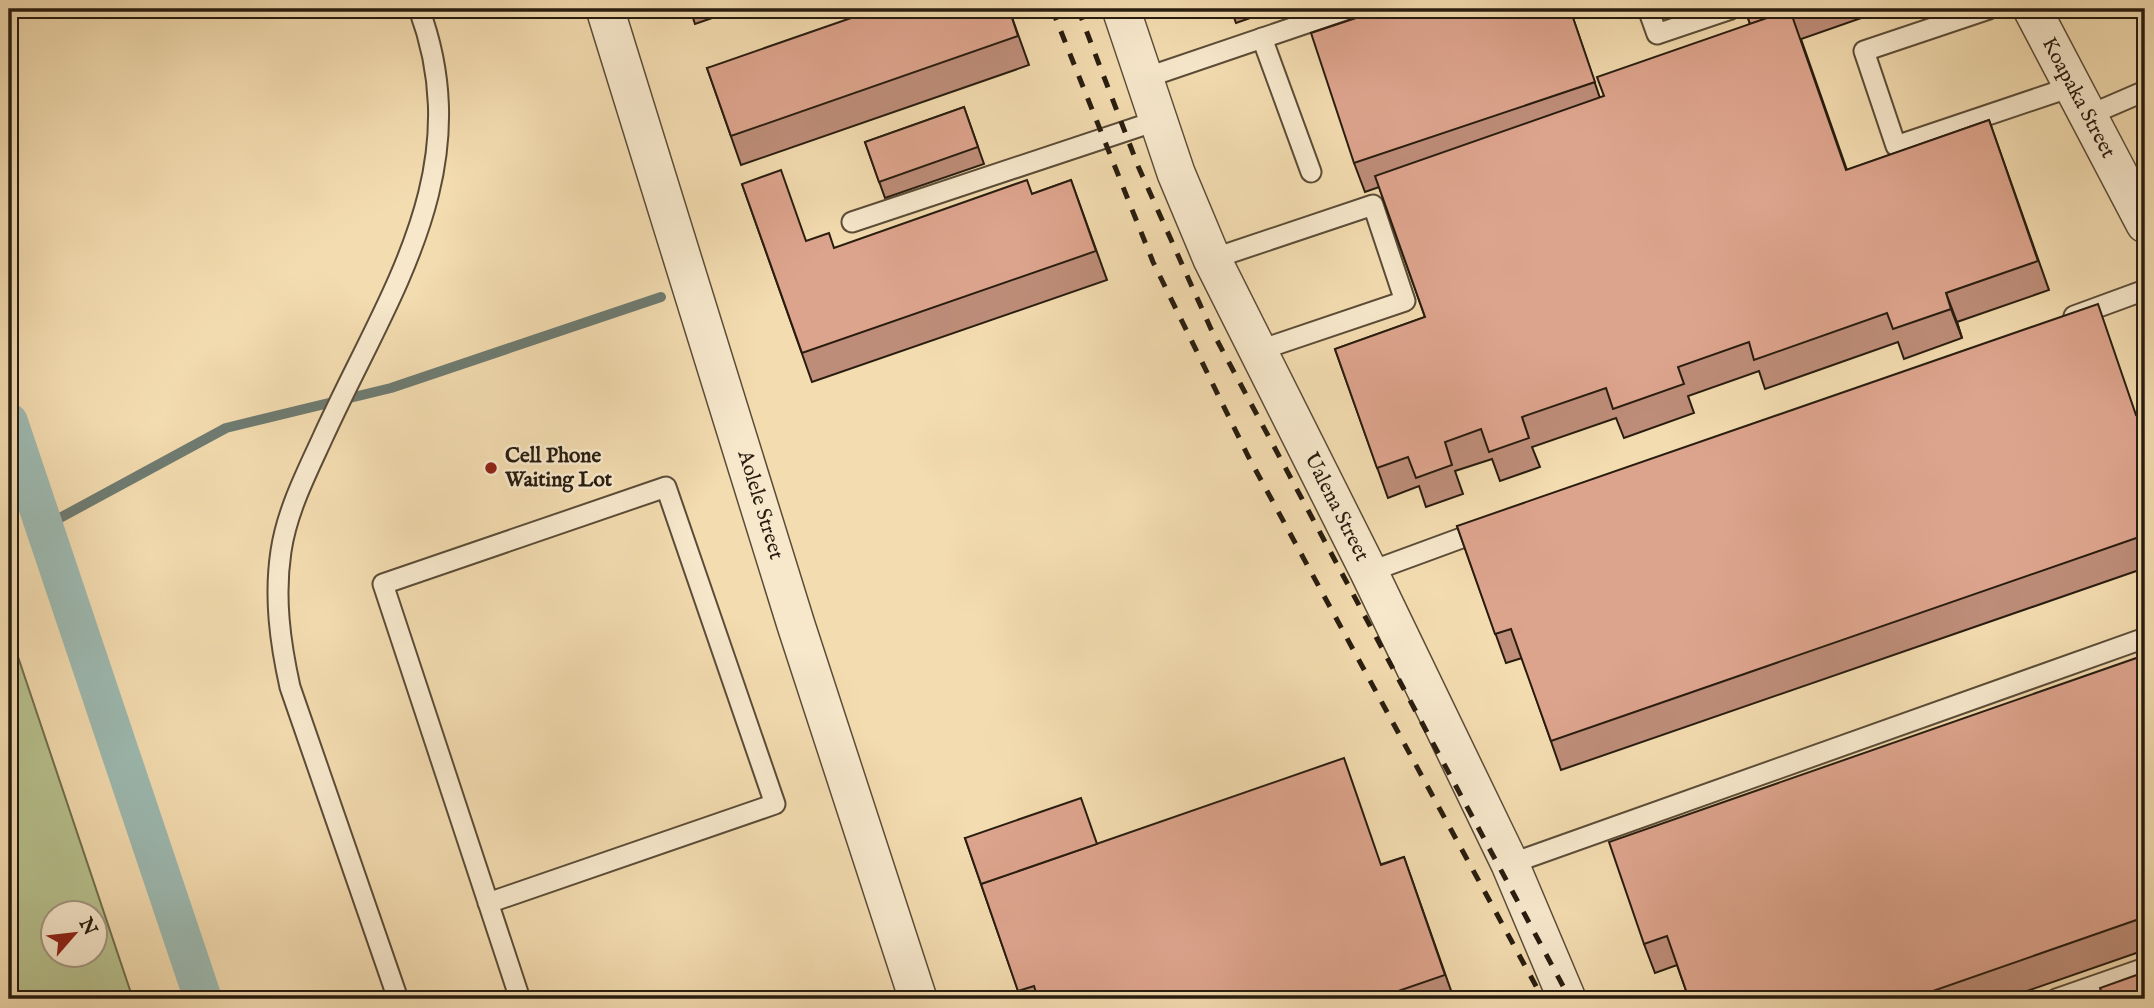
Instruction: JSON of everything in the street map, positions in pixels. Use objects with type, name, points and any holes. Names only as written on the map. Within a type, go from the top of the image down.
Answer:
[{"type":"street","name":"Aolele Street","points":[[605,9],[796,625],[918,999]]},
{"type":"street","name":"Ualena Street","points":[[1121,9],[1176,173],[1213,259],[1369,572],[1510,864],[1566,999]]},
{"type":"street","name":"Koapaka Street","points":[[2032,9],[2145,224]]},
{"type":"lane","points":[[398,999],[294,699],[281,650],[277,581],[281,549],[291,510],[410,253],[433,181],[440,109],[437,75],[419,9]]},
{"type":"lane","points":[[1145,78],[1348,9]]},
{"type":"lane","points":[[1648,9],[1657,34],[1731,9]]},
{"type":"lane","points":[[1989,9],[1864,51],[1896,146],[2079,101],[2145,91]]},
{"type":"lane","points":[[1262,38],[1311,172]]},
{"type":"lane","points":[[852,222],[1158,120]]},
{"type":"lane","points":[[1213,259],[1373,205],[1405,301],[1257,351]]},
{"type":"lane","points":[[2053,324],[2145,290]]},
{"type":"lane","points":[[488,903],[775,804],[666,487],[383,584],[488,903],[520,999]]},
{"type":"lane","points":[[1369,572],[1500,524]]},
{"type":"lane","points":[[1510,864],[2145,638]]},
{"type":"lane","points":[[2056,999],[2145,968]]},
{"type":"lane","points":[[2095,999],[2145,984]]},
{"type":"green space","points":[[9,630],[100,900],[38,900],[38,970],[108,970],[108,925],[133,999],[9,999]]},
{"type":"building","points":[[877,9],[1009,9],[1018,36],[731,136],[707,68]]},
{"type":"building","points":[[1383,9],[1570,9],[1595,82],[1354,163],[1311,33]]},
{"type":"building","points":[[1745,9],[1811,9],[1792,15],[1790,10],[1750,24]]},
{"type":"building","points":[[1790,10],[1846,170],[1989,120],[2038,261],[1946,293],[1951,309],[1893,329],[1887,313],[1754,360],[1749,342],[1678,367],[1684,384],[1613,409],[1606,388],[1522,417],[1529,438],[1489,452],[1481,429],[1445,442],[1452,465],[1416,478],[1408,457],[1377,468],[1335,349],[1425,317],[1375,176],[1604,96],[1597,77]]},
{"type":"building","points":[[964,107],[978,147],[879,182],[865,142]]},
{"type":"building","points":[[781,170],[806,241],[829,233],[834,248],[1027,180],[1032,194],[1071,180],[1096,251],[802,353],[742,184]]},
{"type":"building","points":[[2098,304],[2136,415],[2145,412],[2145,535],[1551,741],[1511,629],[1495,634],[1457,526]]},
{"type":"building","points":[[2145,655],[2145,917],[1910,999],[1689,999],[1667,936],[1644,944],[1609,842]]},
{"type":"building","points":[[1344,758],[1381,865],[1404,857],[1445,975],[1375,999],[1038,999],[1034,986],[1018,991],[981,884]]},
{"type":"building","points":[[1081,798],[1097,844],[981,884],[965,838]]},
{"type":"building","points":[[2145,972],[2145,999],[2104,999],[2100,988]]},
{"type":"waterway","points":[[45,526],[226,428],[391,388],[661,297]]},
{"type":"waterway","points":[[9,422],[203,999]]},
{"type":"railway","points":[[1052,9],[1153,262],[1248,456],[1543,999]]},
{"type":"railway","points":[[1078,9],[1138,166],[1211,329],[1570,999]]},
{"type":"place","name":"Cell Phone Waiting Lot","points":[[491,468]]}]
